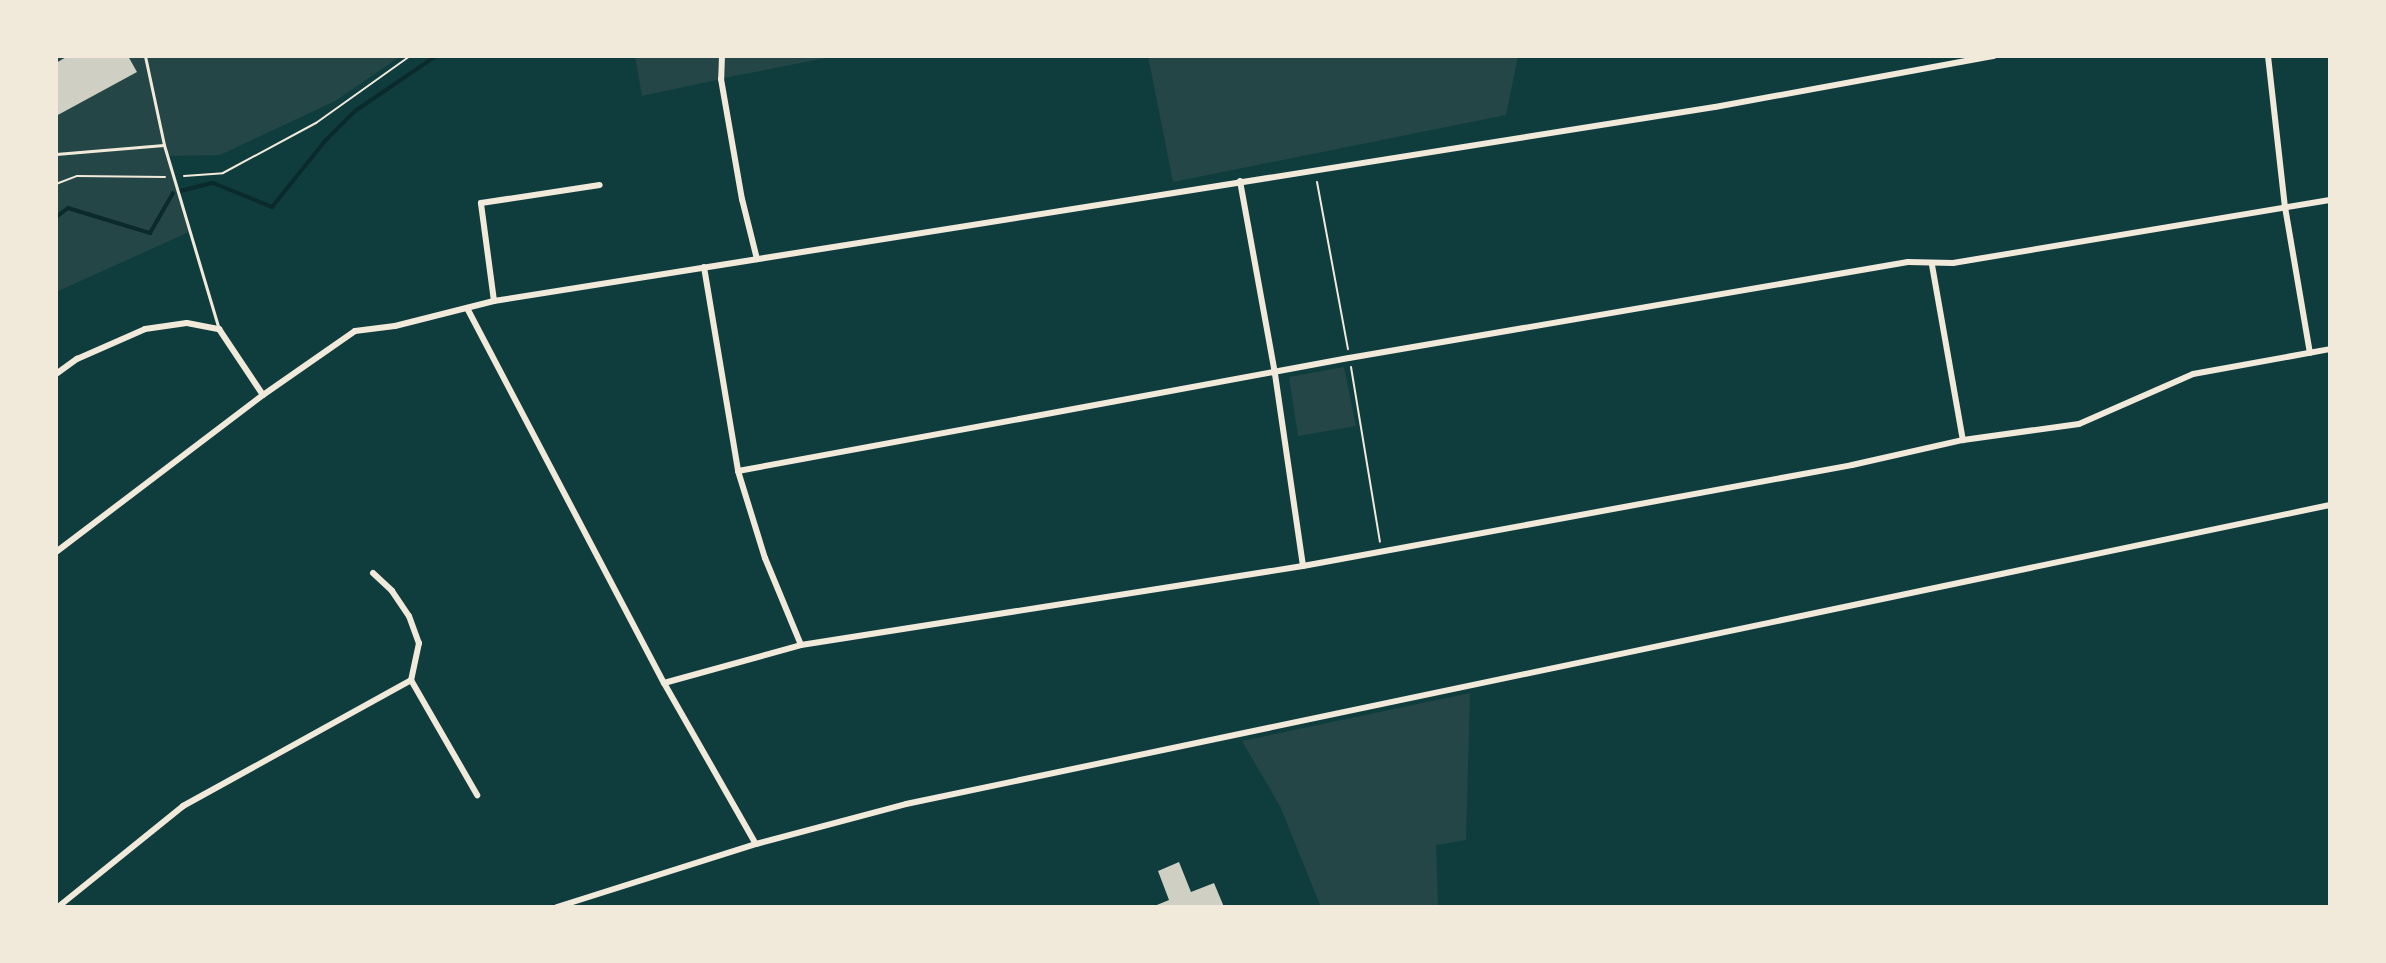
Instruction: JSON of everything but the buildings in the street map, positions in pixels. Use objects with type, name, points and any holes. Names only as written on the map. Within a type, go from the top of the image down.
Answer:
[{"type":"street","points":[[722,56],[721,79],[742,199],[757,259]]},
{"type":"street","points":[[56,552],[263,395],[355,331],[395,326],[494,301],[1715,107],[1994,56]]},
{"type":"street","points":[[2268,56],[2285,207],[2310,353]]},
{"type":"street","points":[[1240,181],[1275,374],[1303,566]]},
{"type":"street","points":[[494,301],[481,203],[600,185]]},
{"type":"street","points":[[738,471],[1908,262],[1932,265],[2330,200]]},
{"type":"street","points":[[1932,265],[1963,440]]},
{"type":"street","points":[[704,267],[738,471],[765,558],[801,645]]},
{"type":"street","points":[[467,308],[664,683],[756,844]]},
{"type":"street","points":[[56,374],[77,359],[145,329],[187,323],[219,329],[263,395]]},
{"type":"street","points":[[664,683],[801,645],[1303,566],[1837,468],[1963,440],[2079,424],[2193,374],[2330,349]]},
{"type":"street","points":[[557,907],[756,844],[906,804],[2330,505]]},
{"type":"street","points":[[373,573],[392,591],[409,616],[419,643],[411,680],[477,795]]},
{"type":"street","points":[[58,907],[183,806],[411,680]]},
{"type":"lane","points":[[145,56],[172,177],[219,329]]},
{"type":"lane","points":[[56,154],[164,145]]},
{"type":"path","points":[[56,184],[77,176],[172,177],[223,173],[316,123],[410,56]]},
{"type":"shaded area","points":[[56,56],[401,56],[335,101],[220,155],[167,156],[189,232],[56,292]]},
{"type":"shaded area","points":[[635,56],[722,56],[721,79],[642,96]]},
{"type":"shaded area","points":[[725,56],[836,56],[724,78]]},
{"type":"shaded area","points":[[1148,56],[1518,56],[1506,115],[1173,182]]},
{"type":"shaded area","points":[[1344,367],[1356,426],[1298,436],[1289,377]]},
{"type":"shaded area","points":[[1470,693],[1466,840],[1436,845],[1438,907],[1321,907],[1280,806],[1242,741]]},
{"type":"waterway","points":[[180,191],[213,183],[272,207],[325,141],[355,111],[436,56]]},
{"type":"waterway","points":[[56,217],[68,208],[150,233],[173,193]]}]
